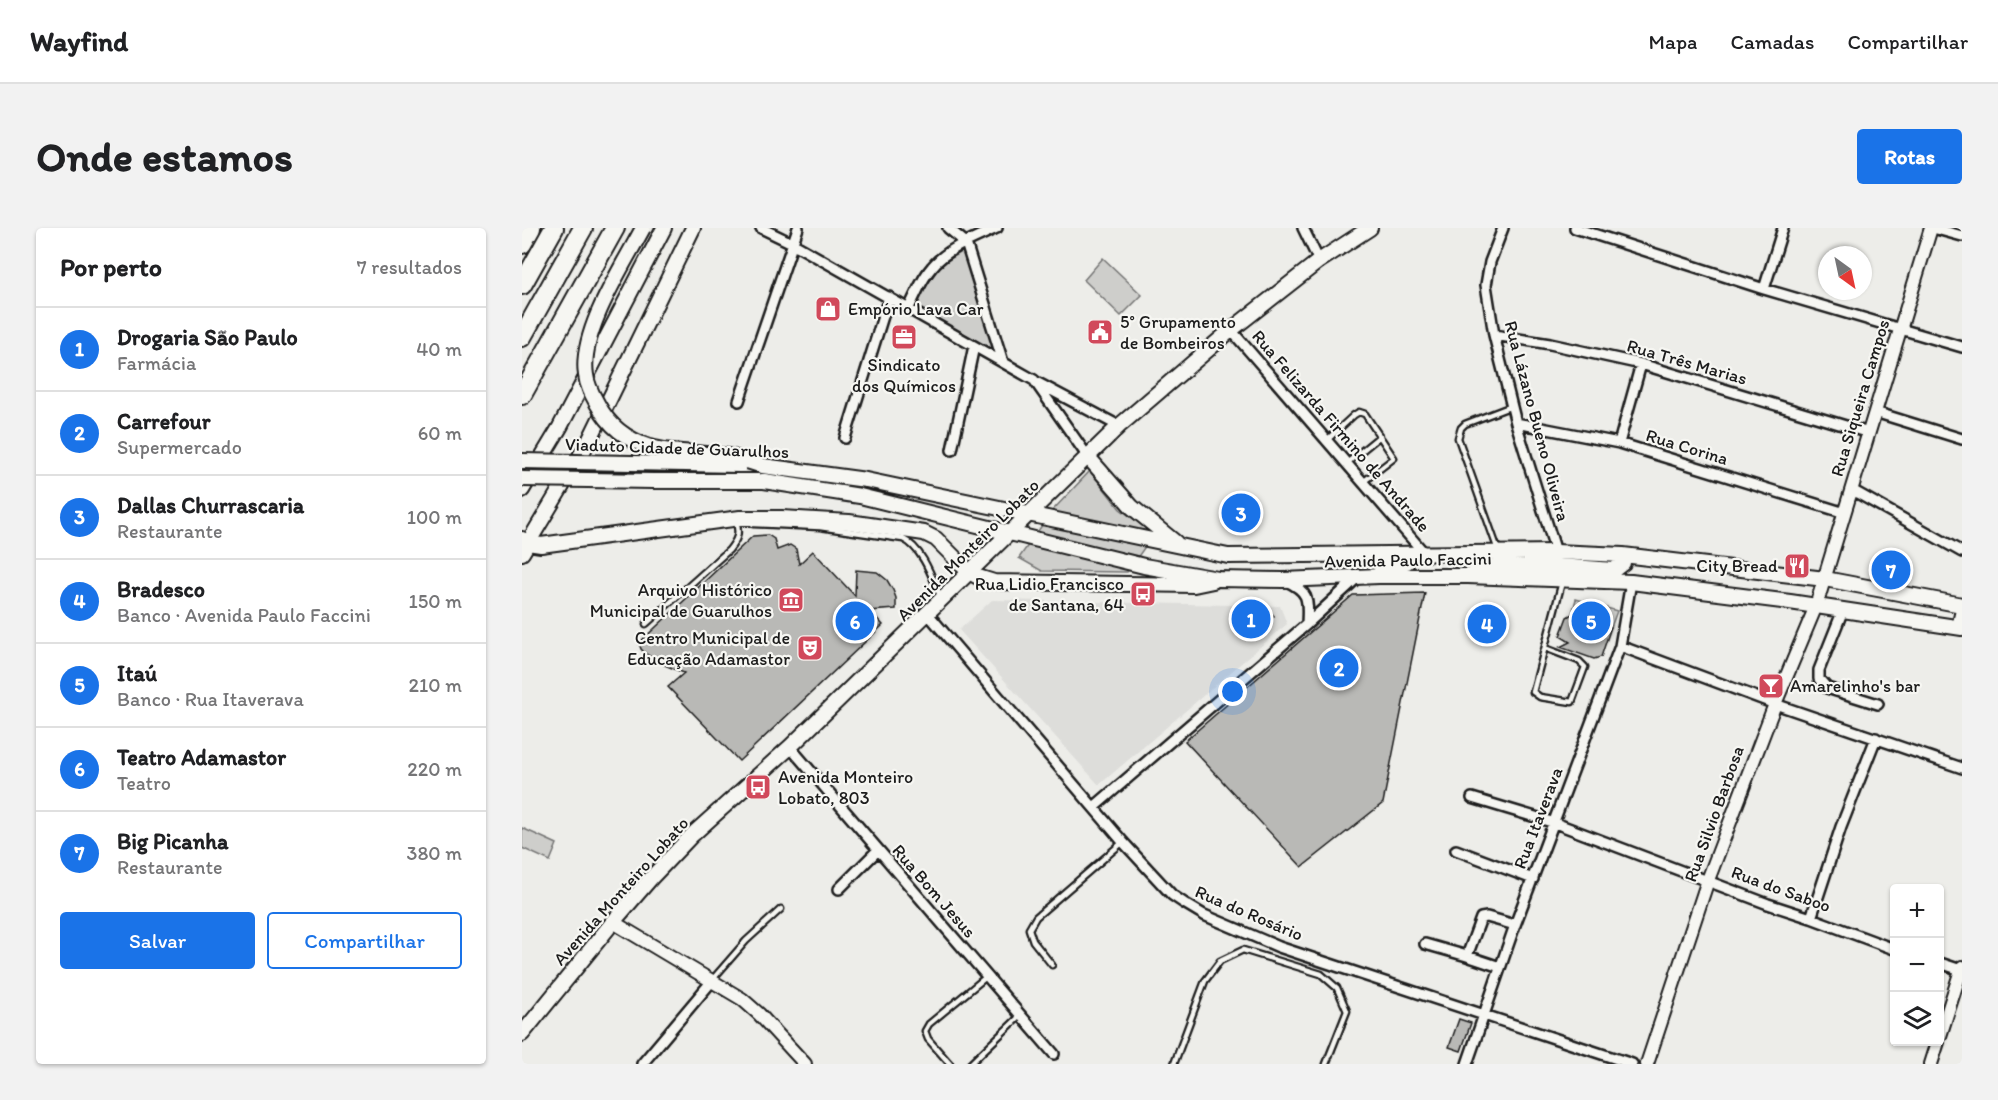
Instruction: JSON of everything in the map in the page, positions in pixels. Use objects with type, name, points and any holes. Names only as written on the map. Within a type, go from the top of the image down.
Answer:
[{"type":"highway","points":[[522,244],[531,228]]},
{"type":"highway","points":[[522,285],[554,228]]},
{"type":"highway","points":[[522,337],[583,228]]},
{"type":"highway","points":[[522,395],[615,228]]},
{"type":"main road","points":[[643,228],[593,325],[585,366],[589,388],[603,413],[615,427],[638,443],[654,448],[729,456],[763,466]]},
{"type":"main road","points":[[522,490],[560,427],[664,228]]},
{"type":"main road","points":[[524,545],[593,432],[693,228]]},
{"type":"main road","name":"Avenida Monteiro Lobato","points":[[522,1034],[651,878],[692,835],[790,747],[1119,426],[1231,330],[1319,261],[1370,228]]},
{"type":"main road","points":[[1088,457],[1132,507],[1182,547]]},
{"type":"main road","name":"Viaduto Cidade de Guarulhos","points":[[522,460],[763,466],[866,480]]},
{"type":"main road","name":"Viaduto Cidade de Guarulhos","points":[[522,479],[764,481],[860,496]]},
{"type":"main road","name":"Avenida Paulo Faccini","points":[[866,480],[1228,556],[1556,552],[1623,555],[1824,579],[1962,604]]},
{"type":"main road","name":"Avenida Paulo Faccini","points":[[860,496],[1143,566],[1218,579],[1468,576],[1631,582],[1961,628]]},
{"type":"main road","points":[[524,545],[541,545],[738,519],[782,518],[849,522],[924,533],[936,539],[969,572],[978,578],[994,582],[1194,585],[1218,579]]},
{"type":"main road","points":[[1379,576],[1381,567],[1385,564],[1452,561],[1467,553]]},
{"type":"main road","points":[[1468,576],[1491,567],[1614,570],[1623,562],[1623,555]]},
{"type":"street","points":[[761,228],[792,243],[1119,426]]},
{"type":"street","points":[[739,401],[798,228]]},
{"type":"street","points":[[948,228],[966,243],[1003,362]]},
{"type":"street","points":[[969,228],[977,237]]},
{"type":"street","points":[[909,308],[930,268],[946,254],[997,228]]},
{"type":"street","points":[[1303,228],[1319,261]]},
{"type":"street","name":"Rua Lázano Bueno Oliveira","points":[[1503,228],[1490,262],[1486,285],[1494,334],[1516,423],[1556,552]]},
{"type":"street","points":[[1575,228],[1764,289],[1962,347]]},
{"type":"street","points":[[1764,289],[1783,228]]},
{"type":"street","points":[[1932,228],[1962,236]]},
{"type":"street","name":"Rua Siqueira Campos","points":[[1824,579],[1932,228]]},
{"type":"street","points":[[845,438],[889,297]]},
{"type":"street","name":"Rua Felizarda Firmino de Andrade","points":[[1231,330],[1425,554]]},
{"type":"street","name":"Rua Três Marias","points":[[1494,334],[1641,364],[1869,433]]},
{"type":"street","points":[[952,450],[974,346]]},
{"type":"street","points":[[1619,443],[1641,364]]},
{"type":"street","points":[[1034,380],[1088,457]]},
{"type":"street","points":[[1875,412],[1962,438]]},
{"type":"street","name":"Rua Corina","points":[[1516,423],[1619,443],[1845,513]]},
{"type":"street","points":[[1852,490],[1962,552]]},
{"type":"street","points":[[1094,807],[1307,624],[1358,577]]},
{"type":"street","name":"Rua Silvio Barbosa","points":[[1647,1064],[1708,880],[1775,704],[1816,606],[1824,579]]},
{"type":"street","points":[[1283,580],[1295,585],[1306,596],[1307,624]]},
{"type":"street","name":"Rua Itaverava","points":[[1467,1064],[1515,925],[1620,645],[1631,582]]},
{"type":"street","points":[[1843,610],[1819,670],[1820,679],[1827,688],[1878,704]]},
{"type":"street","points":[[1961,628],[1962,610]]},
{"type":"street","name":"Rua do Rosário","points":[[928,614],[1123,842],[1172,895],[1204,915],[1280,946],[1632,1064]]},
{"type":"street","points":[[1620,645],[1775,704],[1962,768]]},
{"type":"street","points":[[1811,918],[1841,827],[1876,738]]},
{"type":"street","name":"Rua Bom Jesus","points":[[790,747],[1054,1054]]},
{"type":"street","name":"Rua do Saboo","points":[[1472,798],[1555,823],[1890,948]]},
{"type":"street","points":[[839,889],[878,850]]},
{"type":"street","points":[[1456,850],[1533,879]]},
{"type":"street","points":[[1467,956],[1480,918],[1487,917],[1515,925]]},
{"type":"street","points":[[614,922],[742,999],[805,1064]]},
{"type":"street","points":[[1425,944],[1500,967]]},
{"type":"street","points":[[1944,964],[1961,968],[1944,1023]]},
{"type":"street","points":[[648,1062],[712,981]]},
{"type":"street","points":[[1930,1064],[1936,1046]]},
{"type":"lane","points":[[1499,553],[1458,438],[1465,424],[1512,406]]},
{"type":"lane","points":[[1327,441],[1359,412],[1365,414],[1394,458],[1363,482]]},
{"type":"lane","points":[[1346,463],[1380,436]]},
{"type":"lane","points":[[646,624],[729,550],[737,539],[738,519],[759,525],[820,527],[903,539],[913,546],[942,600]]},
{"type":"lane","points":[[1545,648],[1584,663],[1584,672],[1572,702],[1540,697],[1533,693],[1562,579]]},
{"type":"lane","points":[[1052,964],[1033,941],[1029,929],[1036,917],[1123,842]]},
{"type":"lane","points":[[712,981],[746,941],[781,909]]},
{"type":"lane","points":[[1174,1064],[1205,981],[1220,961],[1243,950],[1321,974],[1337,988],[1347,1011],[1326,1064]]},
{"type":"lane","points":[[950,1064],[928,1039],[925,1031],[929,1024],[986,977]]},
{"type":"lane","points":[[970,1064],[1020,1016]]},
{"type":"shaded area","points":[[967,249],[996,352],[914,305],[941,264]]},
{"type":"shaded area","points":[[1103,258],[1142,295],[1121,316],[1084,280]]},
{"type":"shaded area","points":[[1090,471],[1120,509],[1154,534],[1127,572],[1042,571],[1019,558],[1052,511]]},
{"type":"shaded area","points":[[1576,599],[1617,611],[1611,627],[1572,614]]},
{"type":"shaded area","points":[[992,600],[1280,606],[1287,624],[1099,785],[959,630]]},
{"type":"shaded area","points":[[522,828],[557,844],[550,861],[522,848]]},
{"type":"building","points":[[768,535],[774,539],[777,550],[790,545],[796,549],[799,564],[813,551],[855,596],[856,570],[877,572],[887,580],[893,590],[896,609],[870,611],[883,625],[739,761],[668,687],[684,673],[646,654],[639,643],[753,536]]},
{"type":"building","points":[[1425,593],[1383,803],[1302,867],[1185,741],[1353,595]]},
{"type":"building","points":[[1235,610],[1268,610],[1274,616],[1248,639],[1237,628],[1234,628]]},
{"type":"building","points":[[1572,614],[1611,627],[1601,657],[1594,659],[1560,647],[1570,642],[1560,636],[1567,617]]},
{"type":"building","points":[[1459,1019],[1471,1023],[1461,1051],[1449,1047]]},
{"type":"place","name":"Empório Lava Car","points":[[828,309]]},
{"type":"place","name":"5° Grupamento de Bombeiros","points":[[1100,332]]},
{"type":"place","name":"Sindicato dos Químicos","points":[[904,337]]},
{"type":"place","name":"Dallas Churrascaria","points":[[1241,513]]},
{"type":"place","name":"City Bread","points":[[1797,566]]},
{"type":"place","name":"Big Picanha","points":[[1891,570]]},
{"type":"place","name":"Rua Lidio Francisco de Santana, 64","points":[[1143,594]]},
{"type":"place","name":"Arquivo Histórico Municipal de Guarulhos","points":[[791,600]]},
{"type":"place","name":"Drogaria São Paulo","points":[[1251,619]]},
{"type":"place","name":"Teatro Adamastor","points":[[855,621]]},
{"type":"place","name":"Itaú","points":[[1591,621]]},
{"type":"place","name":"Bradesco","points":[[1487,624]]},
{"type":"place","name":"Centro Municipal de Educação Adamastor","points":[[810,648]]},
{"type":"place","name":"Carrefour","points":[[1339,668]]},
{"type":"place","name":"Amarelinho's bar","points":[[1771,686]]},
{"type":"place","name":"Avenida Monteiro Lobato, 803","points":[[758,787]]}]
